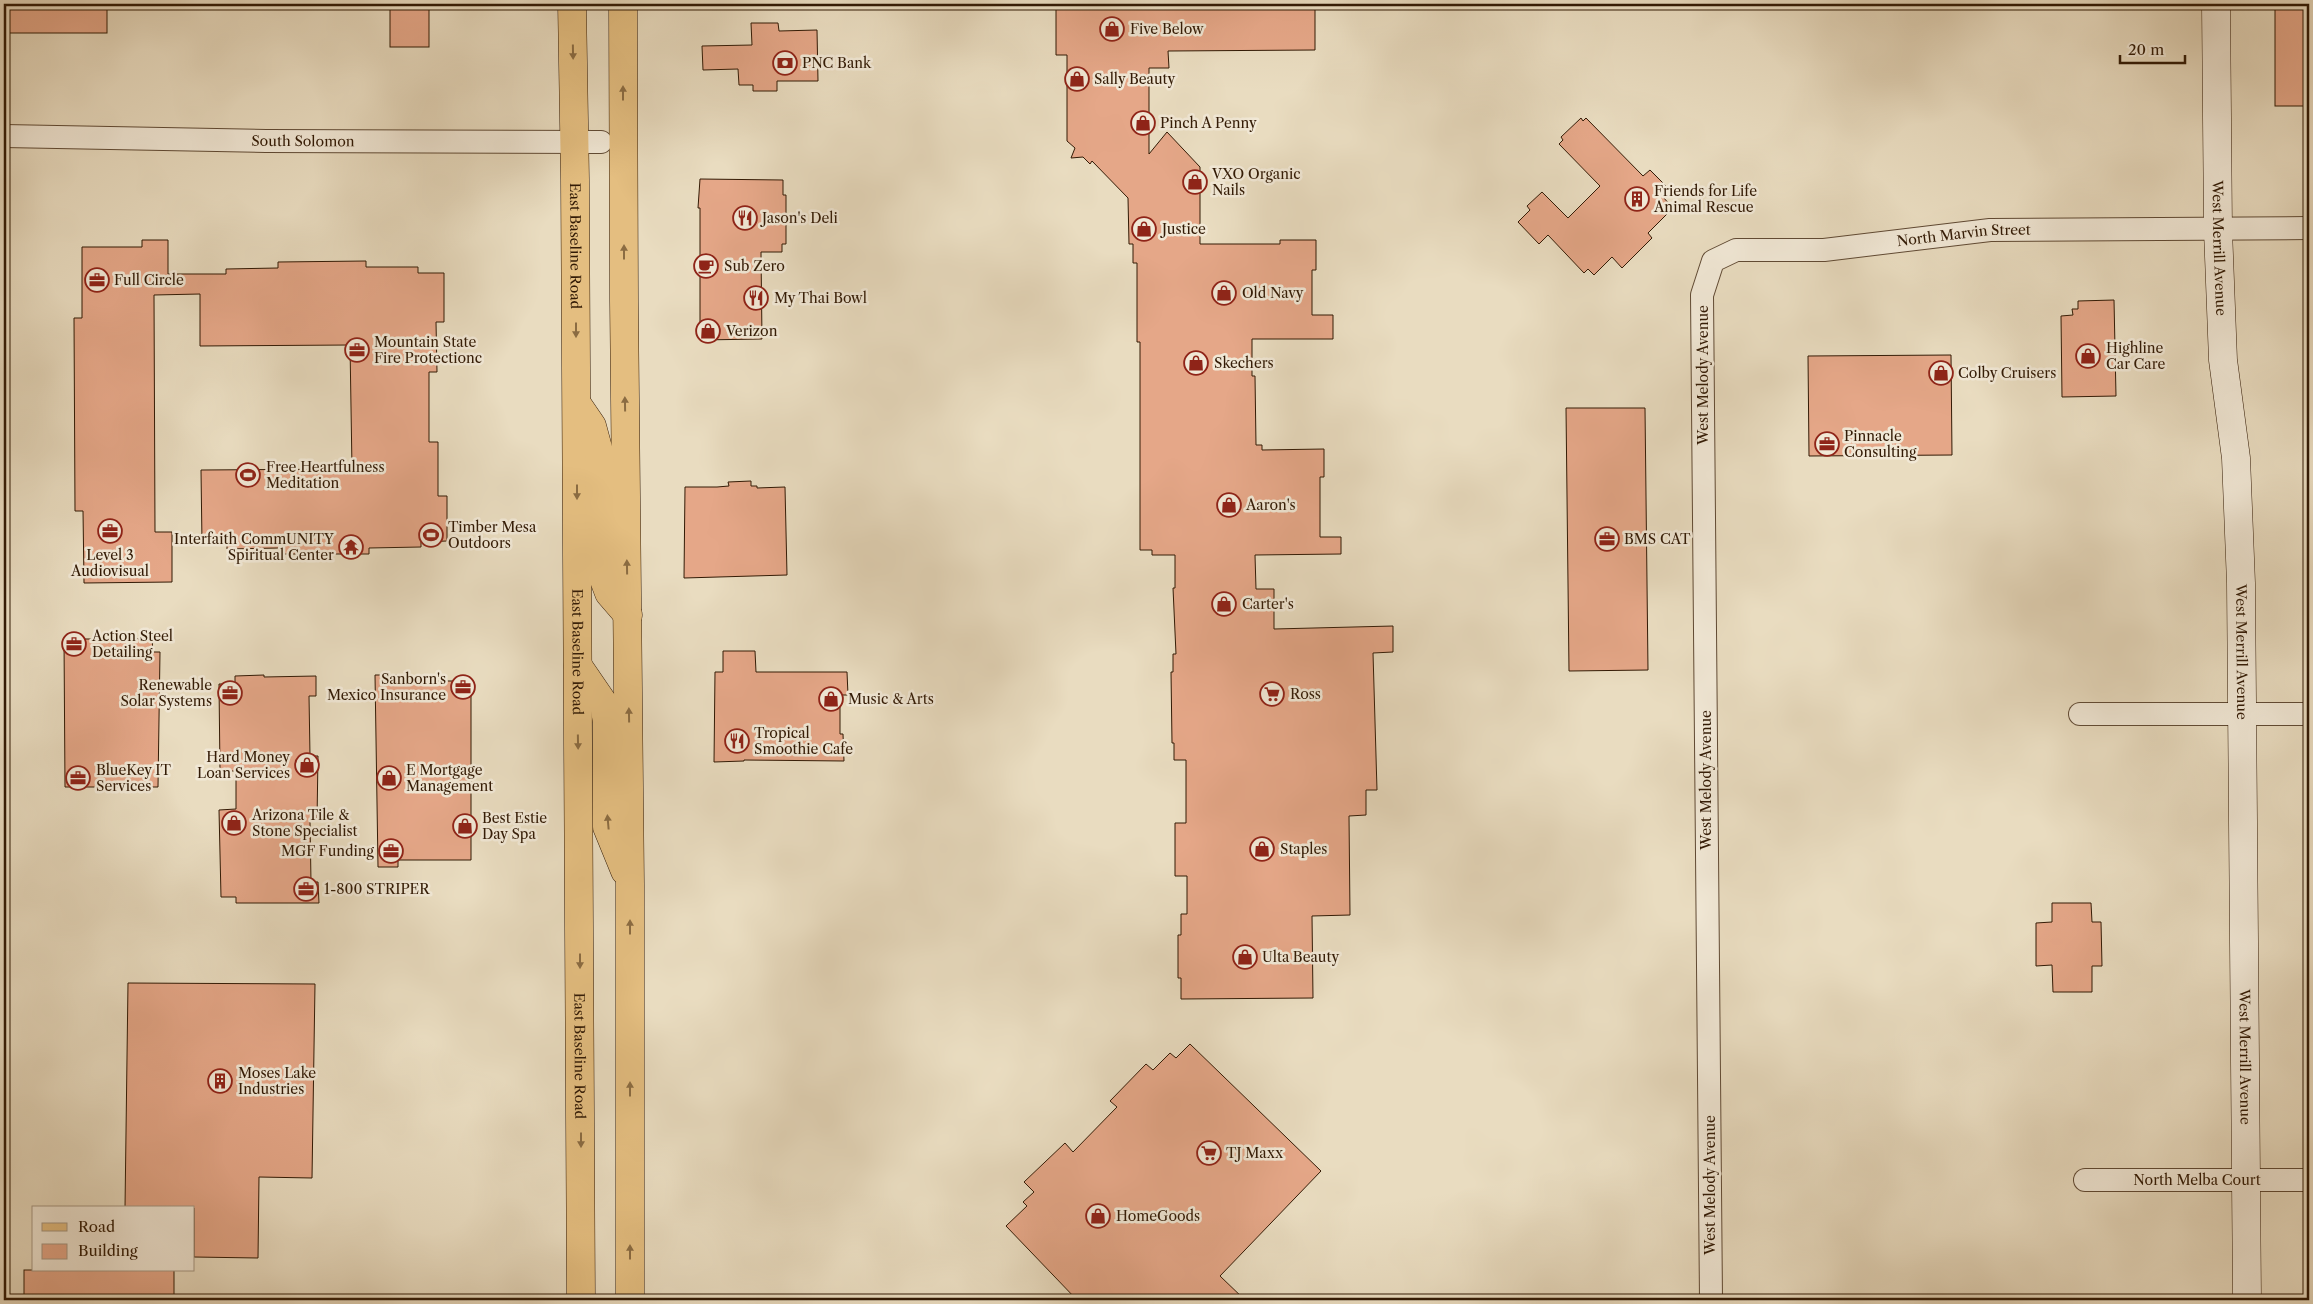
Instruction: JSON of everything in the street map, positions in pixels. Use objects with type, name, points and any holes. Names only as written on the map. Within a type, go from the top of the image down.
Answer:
[{"type":"main road","name":"East Baseline Road","points":[[572,4],[588,142],[576,403],[581,1300]]},
{"type":"main road","points":[[623,4],[630,884],[630,1300]]},
{"type":"main road","points":[[576,403],[592,426],[599,452],[600,570],[613,599],[628,615]]},
{"type":"main road","points":[[578,666],[604,704],[606,722],[607,827],[630,884]]},
{"type":"street","name":"West Merrill Avenue","points":[[2216,4],[2218,230],[2223,360],[2236,458],[2241,583],[2247,1300]]},
{"type":"street","name":"South Solomon","points":[[4,136],[266,141],[588,142]]},
{"type":"street","name":"North Marvin Street","points":[[1712,261],[1736,250],[1824,250],[1990,230],[2309,228]]},
{"type":"street","name":"West Melody Avenue","points":[[1711,1300],[1702,295],[1712,261]]},
{"type":"street","points":[[2080,714],[2309,714]]},
{"type":"street","name":"North Melba Court","points":[[2085,1180],[2309,1180]]},
{"type":"building","points":[[4,4],[107,4],[107,33],[4,33]]},
{"type":"building","points":[[390,4],[429,4],[429,47],[390,47]]},
{"type":"building","points":[[1056,4],[1315,4],[1315,50],[1168,51],[1169,68],[1149,68],[1149,154],[1167,132],[1200,167],[1200,244],[1280,244],[1280,240],[1316,240],[1316,270],[1312,270],[1312,315],[1333,315],[1333,339],[1252,339],[1252,376],[1255,376],[1256,445],[1262,445],[1262,450],[1324,449],[1324,477],[1320,477],[1320,537],[1341,537],[1341,554],[1255,555],[1256,589],[1274,589],[1274,629],[1393,626],[1393,652],[1373,653],[1377,790],[1366,790],[1366,815],[1349,816],[1350,915],[1312,916],[1313,998],[1181,999],[1181,978],[1178,978],[1178,935],[1181,935],[1181,914],[1187,914],[1187,876],[1175,876],[1175,823],[1186,823],[1186,760],[1174,760],[1174,743],[1172,743],[1171,672],[1173,672],[1173,654],[1176,654],[1173,588],[1175,588],[1175,555],[1152,555],[1152,550],[1140,550],[1140,342],[1137,342],[1137,263],[1133,263],[1133,244],[1129,244],[1128,198],[1092,161],[1090,164],[1083,157],[1071,158],[1075,148],[1067,141],[1067,55],[1056,55]]},
{"type":"building","points":[[2275,9],[2309,9],[2309,106],[2275,106]]},
{"type":"building","name":"PNC Bank","points":[[751,23],[778,23],[779,31],[817,30],[818,81],[777,81],[777,91],[753,91],[753,85],[739,85],[738,69],[703,70],[702,46],[752,45]]},
{"type":"building","name":"Friends for Life Animal Rescue","points":[[1581,118],[1583,121],[1586,118],[1643,176],[1650,170],[1669,189],[1662,196],[1673,208],[1648,233],[1652,238],[1622,268],[1612,257],[1594,275],[1588,269],[1584,273],[1548,235],[1539,244],[1518,222],[1530,210],[1527,206],[1542,192],[1568,218],[1600,186],[1559,144],[1563,140],[1561,137]]},
{"type":"building","points":[[700,179],[783,180],[783,195],[786,195],[786,244],[782,244],[782,252],[761,252],[762,339],[700,340],[700,208],[698,208]]},
{"type":"building","points":[[142,240],[168,240],[168,274],[226,274],[226,269],[278,268],[278,262],[366,261],[366,267],[418,267],[418,273],[444,273],[444,322],[436,322],[437,372],[429,372],[429,442],[438,442],[438,496],[447,496],[447,541],[421,542],[421,547],[369,548],[369,554],[279,554],[279,548],[227,549],[227,543],[202,543],[201,470],[352,469],[350,345],[200,346],[200,294],[154,295],[155,532],[172,532],[172,582],[84,583],[83,511],[75,511],[74,318],[82,318],[82,247],[142,247]]},
{"type":"building","name":"Highline Car Care","points":[[2114,300],[2116,396],[2062,397],[2061,316],[2073,315],[2072,309],[2078,309],[2078,301]]},
{"type":"building","points":[[1951,355],[1952,455],[1809,456],[1808,356]]},
{"type":"building","name":"BMS CAT","points":[[1566,408],[1645,408],[1648,670],[1569,671]]},
{"type":"building","points":[[751,481],[751,486],[757,486],[757,488],[785,487],[787,575],[684,578],[685,487],[729,486],[728,482]]},
{"type":"building","points":[[64,639],[152,639],[153,652],[160,652],[158,787],[65,787]]},
{"type":"building","points":[[723,651],[755,651],[756,672],[847,672],[848,695],[840,695],[840,734],[843,734],[844,761],[744,760],[714,762],[715,672],[723,672]]},
{"type":"building","points":[[264,675],[264,677],[316,676],[316,696],[309,696],[310,756],[318,756],[317,821],[310,821],[311,882],[318,882],[319,903],[236,903],[236,897],[221,897],[219,810],[236,809],[236,771],[220,771],[219,684],[235,684],[235,676]]},
{"type":"building","points":[[375,675],[398,675],[398,681],[471,681],[471,860],[398,860],[398,867],[378,867]]},
{"type":"building","points":[[2052,903],[2091,903],[2092,922],[2101,922],[2102,966],[2092,966],[2092,992],[2053,992],[2052,965],[2036,966],[2036,923],[2052,922]]},
{"type":"building","name":"Moses Lake Industries","points":[[128,983],[315,984],[312,1178],[259,1177],[258,1258],[195,1257],[195,1206],[125,1206]]},
{"type":"building","points":[[1190,1044],[1321,1171],[1220,1276],[1245,1300],[1077,1300],[1006,1226],[1027,1206],[1023,1202],[1034,1192],[1024,1182],[1065,1143],[1073,1152],[1117,1107],[1110,1101],[1146,1064],[1153,1070],[1170,1053],[1176,1058]]},
{"type":"building","points":[[24,1270],[32,1270],[32,1272],[174,1272],[174,1300],[24,1300]]},
{"type":"place","name":"Five Below","points":[[1112,29]]},
{"type":"place","name":"PNC Bank","points":[[785,63]]},
{"type":"place","name":"Sally Beauty","points":[[1077,79]]},
{"type":"place","name":"Pinch A Penny","points":[[1143,123]]},
{"type":"place","name":"VXO Organic Nails","points":[[1195,182]]},
{"type":"place","name":"Friends for Life Animal Rescue","points":[[1637,199]]},
{"type":"place","name":"Jason's Deli","points":[[745,218]]},
{"type":"place","name":"Justice","points":[[1144,229]]},
{"type":"place","name":"Sub Zero","points":[[706,266]]},
{"type":"place","name":"Full Circle","points":[[97,280]]},
{"type":"place","name":"Old Navy","points":[[1224,293]]},
{"type":"place","name":"My Thai Bowl","points":[[756,298]]},
{"type":"place","name":"Verizon","points":[[708,331]]},
{"type":"place","name":"Mountain State Fire Protectionc","points":[[357,350]]},
{"type":"place","name":"Highline Car Care","points":[[2088,356]]},
{"type":"place","name":"Skechers","points":[[1196,363]]},
{"type":"place","name":"Colby Cruisers","points":[[1941,373]]},
{"type":"place","name":"Pinnacle Consulting","points":[[1827,444]]},
{"type":"place","name":"Free Heartfulness Meditation","points":[[248,475]]},
{"type":"place","name":"Aaron's","points":[[1229,505]]},
{"type":"place","name":"Level 3 Audiovisual","points":[[110,531]]},
{"type":"place","name":"Timber Mesa Outdoors","points":[[431,535]]},
{"type":"place","name":"BMS CAT","points":[[1607,539]]},
{"type":"place","name":"Interfaith CommUNITY Spiritual Center","points":[[351,547]]},
{"type":"place","name":"Carter's","points":[[1224,604]]},
{"type":"place","name":"Action Steel Detailing","points":[[74,644]]},
{"type":"place","name":"Sanborn's Mexico Insurance","points":[[463,687]]},
{"type":"place","name":"Renewable Solar Systems","points":[[230,693]]},
{"type":"place","name":"Ross","points":[[1272,694]]},
{"type":"place","name":"Music & Arts","points":[[831,699]]},
{"type":"place","name":"Tropical Smoothie Cafe","points":[[737,741]]},
{"type":"place","name":"Hard Money Loan Services","points":[[307,765]]},
{"type":"place","name":"BlueKey IT Services","points":[[78,778]]},
{"type":"place","name":"E Mortgage Management","points":[[389,778]]},
{"type":"place","name":"Arizona Tile & Stone Specialist","points":[[234,823]]},
{"type":"place","name":"Best Estie Day Spa","points":[[465,826]]},
{"type":"place","name":"Staples","points":[[1262,849]]},
{"type":"place","name":"MGF Funding","points":[[391,851]]},
{"type":"place","name":"1-800 STRIPER","points":[[306,889]]},
{"type":"place","name":"Ulta Beauty","points":[[1245,957]]},
{"type":"place","name":"Moses Lake Industries","points":[[220,1081]]},
{"type":"place","name":"TJ Maxx","points":[[1209,1153]]},
{"type":"place","name":"HomeGoods","points":[[1098,1216]]}]
